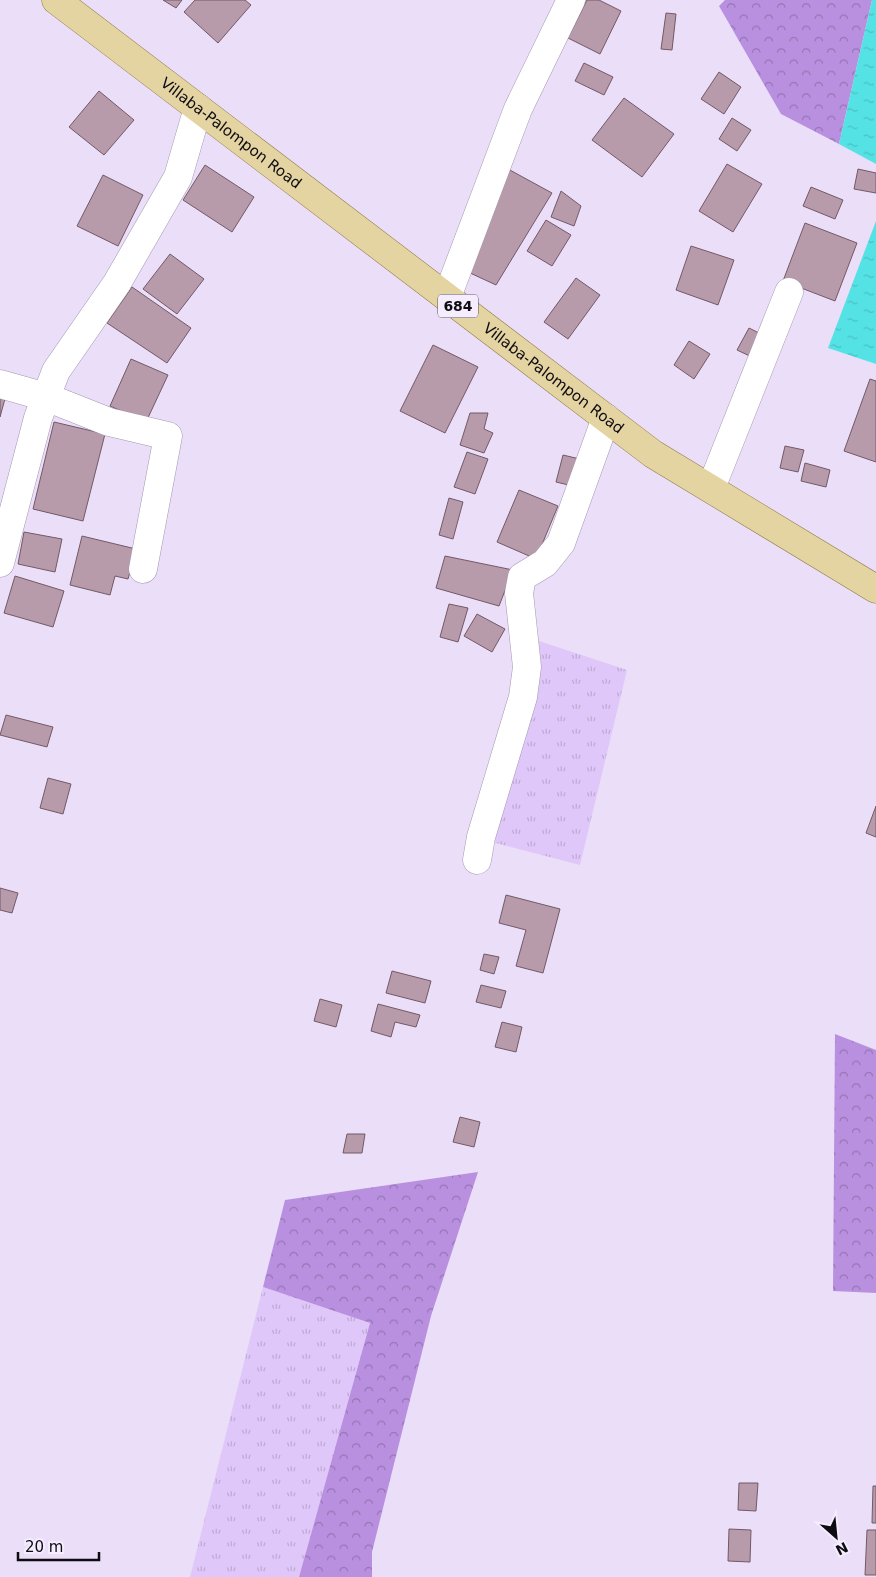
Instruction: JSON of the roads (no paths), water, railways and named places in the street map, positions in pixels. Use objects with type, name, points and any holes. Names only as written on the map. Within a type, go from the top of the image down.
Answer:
[{"type":"main road","name":"Villaba-Palompon Road","points":[[56,0],[653,454],[876,589]]},
{"type":"street","points":[[447,297],[518,110],[571,0]]},
{"type":"street","points":[[0,563],[4,529],[38,418],[56,371],[116,283],[178,177],[198,108]]},
{"type":"street","points":[[710,488],[789,292]]},
{"type":"street","points":[[0,384],[46,397],[109,422],[168,436],[143,569]]},
{"type":"street","points":[[477,860],[481,837],[523,697],[527,668],[519,593],[522,577],[545,563],[561,543],[606,418]]},
{"type":"water","points":[[872,0],[876,0],[876,164],[839,144]]},
{"type":"water","points":[[876,221],[876,364],[828,348]]}]
